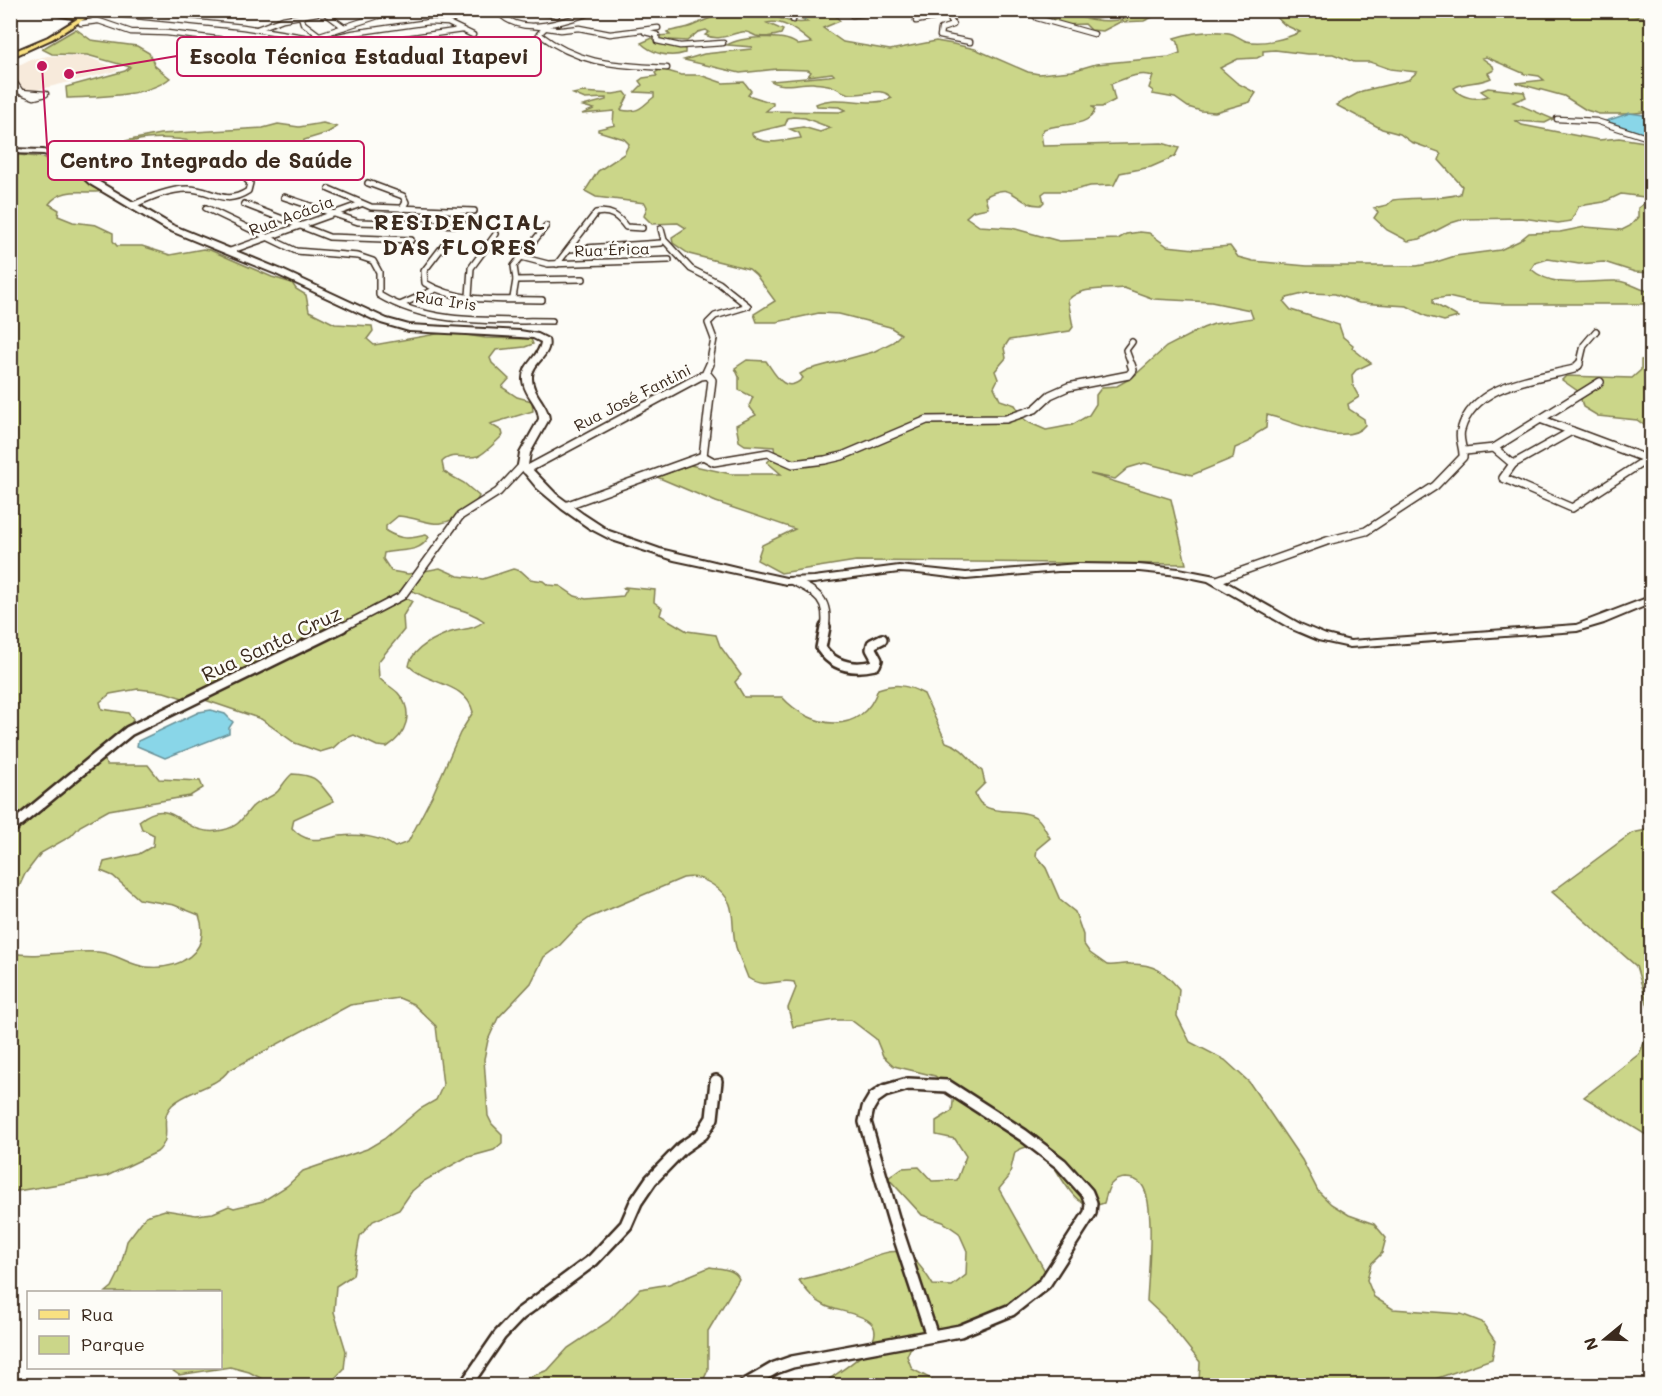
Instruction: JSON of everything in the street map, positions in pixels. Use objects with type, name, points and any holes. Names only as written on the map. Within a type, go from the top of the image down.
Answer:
[{"type":"main road","points":[[10,57],[50,38],[83,18],[67,12],[36,10]]},
{"type":"main road","points":[[10,57],[44,44],[81,23],[89,15],[79,12],[67,12],[51,13],[79,12]]},
{"type":"street","points":[[179,21],[204,10],[240,14]]},
{"type":"street","points":[[232,17],[248,10]]},
{"type":"street","points":[[290,48],[310,38],[371,18],[402,12],[441,10]]},
{"type":"street","points":[[459,10],[496,12],[513,25],[561,30],[579,28],[607,34],[658,28]]},
{"type":"street","points":[[528,10],[556,13],[560,22]]},
{"type":"street","points":[[534,26],[560,22],[601,10]]},
{"type":"street","points":[[793,20],[796,10]]},
{"type":"street","points":[[849,10],[851,14],[897,10]]},
{"type":"street","points":[[1030,10],[1037,18],[1094,34]]},
{"type":"street","points":[[89,15],[99,11],[171,21],[243,27],[310,38]]},
{"type":"street","points":[[257,30],[283,19],[322,11],[344,27]]},
{"type":"street","points":[[369,11],[371,18]]},
{"type":"street","points":[[916,21],[947,13],[953,25],[941,29],[940,36],[970,42]]},
{"type":"street","points":[[89,15],[98,21],[131,32],[167,33],[329,51],[462,30]]},
{"type":"street","points":[[301,16],[303,23],[319,35]]},
{"type":"street","points":[[81,23],[98,21]]},
{"type":"street","points":[[167,33],[171,21]]},
{"type":"street","points":[[216,24],[224,21]]},
{"type":"street","points":[[290,48],[353,33],[429,22],[443,22],[473,35]]},
{"type":"street","points":[[235,31],[243,27]]},
{"type":"street","points":[[545,28],[539,34],[550,45],[562,51],[622,67],[668,68]]},
{"type":"street","points":[[637,32],[654,33],[657,35],[657,41],[672,46],[723,43]]},
{"type":"street","points":[[221,40],[228,36]]},
{"type":"street","points":[[10,76],[14,87],[20,92]]},
{"type":"street","points":[[1557,118],[1596,121],[1652,138]]},
{"type":"street","points":[[10,151],[58,155],[69,160],[93,182],[181,234],[226,250],[398,325],[426,330],[520,334],[541,338],[545,341],[545,348],[527,373],[528,383],[544,420],[527,450],[524,467],[538,485],[565,506],[614,537],[735,569],[793,581],[811,589],[826,603],[828,614],[821,648],[826,658],[846,667],[865,668],[875,665],[877,660],[871,649],[872,644],[882,639]]},
{"type":"street","points":[[133,205],[167,190],[195,189],[218,198],[239,196],[248,190],[250,183],[247,180]]},
{"type":"street","points":[[368,183],[403,196],[406,202],[402,209]]},
{"type":"street","points":[[329,189],[362,204],[377,208],[474,211]]},
{"type":"street","points":[[284,197],[350,221],[468,225]]},
{"type":"street","points":[[243,204],[329,237],[411,240]]},
{"type":"street","name":"Rua Acácia","points":[[226,250],[362,204]]},
{"type":"street","points":[[206,208],[266,238]]},
{"type":"street","points":[[557,264],[593,216],[599,212],[615,213],[626,227],[642,228]]},
{"type":"street","points":[[513,298],[516,280],[514,266],[546,226]]},
{"type":"street","points":[[661,229],[661,236],[692,269],[706,279],[719,283],[748,306],[715,316],[708,323],[714,339],[711,362],[705,375]]},
{"type":"street","points":[[469,296],[471,268],[496,234]]},
{"type":"street","name":"Rua Iris","points":[[266,238],[306,253],[358,256],[373,261],[379,272],[379,295],[422,312],[458,317],[552,321]]},
{"type":"street","points":[[570,249],[661,243]]},
{"type":"street","points":[[444,245],[424,271],[425,283],[434,290],[469,296],[542,300]]},
{"type":"street","name":"Rua Érica","points":[[522,257],[541,263],[557,264],[669,260]]},
{"type":"street","points":[[516,280],[583,279]]},
{"type":"street","points":[[400,305],[434,290]]},
{"type":"street","points":[[1217,580],[1327,541],[1366,531],[1386,520],[1435,486],[1463,458],[1465,451],[1459,432],[1475,406],[1501,389],[1518,382],[1578,368],[1584,345],[1596,331]]},
{"type":"street","points":[[565,506],[703,456],[714,462],[773,453],[789,463],[800,464],[842,456],[927,420],[1006,419],[1035,409],[1050,395],[1068,387],[1129,375],[1132,370],[1126,350],[1132,342]]},
{"type":"street","name":"Rua José Fantini","points":[[524,467],[705,375],[712,377],[703,456]]},
{"type":"street","points":[[1465,451],[1494,448],[1600,381]]},
{"type":"street","points":[[1540,419],[1649,458]]},
{"type":"street","points":[[1572,431],[1513,464],[1503,478],[1572,508],[1649,458]]},
{"type":"street","points":[[1494,448],[1513,464]]},
{"type":"street","name":"Rua Santa Cruz","points":[[10,829],[129,730],[402,596],[460,516],[498,492],[524,467]]},
{"type":"street","points":[[793,581],[902,569],[973,577],[1040,569],[1179,572],[1217,580],[1297,627],[1318,637],[1350,644],[1577,628],[1652,599]]},
{"type":"street","points":[[465,1386],[500,1335],[514,1321],[593,1260],[626,1226],[636,1202],[651,1180],[682,1148],[702,1134],[712,1118],[716,1081]]},
{"type":"street","points":[[744,1386],[775,1368],[792,1362],[960,1331],[1011,1310],[1045,1283],[1087,1220],[1091,1209],[1087,1193],[1071,1174],[1048,1154],[979,1105],[947,1086],[902,1083],[889,1088],[871,1102],[866,1111],[865,1122],[894,1221],[932,1336]]},
{"type":"shaded area","points":[[48,56],[86,56],[120,70],[28,92],[19,87],[17,77],[11,73],[11,69],[29,60]]},
{"type":"green space","points":[[740,10],[764,12],[792,22],[807,22],[798,18],[796,14],[801,11],[841,11],[846,13],[827,12],[835,15],[840,21],[823,28],[843,42],[890,50],[936,41],[975,49],[1028,72],[1039,74],[1072,71],[1096,64],[1169,57],[1180,53],[1178,42],[1174,38],[1194,33],[1229,33],[1246,41],[1266,42],[1300,32],[1285,25],[1275,16],[1236,11],[1617,10],[1645,17],[1645,12],[1651,11],[1649,28],[1652,30],[1651,111],[1599,114],[1586,110],[1564,96],[1516,83],[1544,80],[1539,76],[1525,74],[1486,57],[1482,58],[1493,66],[1494,70],[1488,73],[1491,78],[1454,88],[1465,96],[1474,98],[1488,96],[1481,91],[1488,88],[1524,92],[1526,97],[1513,102],[1553,119],[1545,123],[1516,121],[1522,125],[1599,140],[1619,138],[1651,143],[1651,273],[1635,272],[1604,262],[1579,264],[1548,259],[1535,263],[1531,269],[1540,276],[1561,282],[1625,282],[1651,292],[1651,304],[1500,304],[1470,302],[1448,297],[1433,299],[1433,303],[1458,317],[1444,321],[1426,316],[1407,306],[1359,303],[1335,294],[1307,293],[1287,298],[1284,302],[1291,310],[1339,325],[1343,337],[1353,345],[1352,348],[1371,363],[1356,370],[1352,375],[1353,386],[1359,397],[1348,404],[1349,409],[1364,419],[1365,425],[1357,432],[1332,434],[1267,415],[1266,428],[1249,442],[1235,448],[1233,458],[1192,475],[1145,463],[1128,468],[1115,479],[1090,474],[1171,499],[1186,564],[856,561],[781,573],[757,560],[762,545],[795,529],[716,502],[657,477],[690,465],[731,474],[781,474],[767,462],[775,456],[774,447],[745,445],[739,441],[736,425],[756,415],[749,406],[753,397],[739,390],[739,377],[735,368],[747,360],[766,361],[781,381],[791,385],[803,378],[800,374],[807,370],[873,352],[893,342],[901,334],[890,327],[839,314],[819,313],[777,322],[757,322],[754,314],[775,301],[749,269],[689,254],[673,243],[672,237],[686,228],[678,223],[652,224],[644,216],[647,207],[645,203],[596,197],[585,191],[598,171],[624,154],[629,144],[624,139],[598,131],[598,129],[615,125],[613,123],[614,111],[582,114],[594,109],[583,106],[606,100],[606,98],[585,99],[573,94],[625,92],[628,96],[621,110],[637,110],[654,97],[654,93],[635,92],[642,85],[639,81],[643,78],[657,76],[655,73],[661,69],[681,75],[700,75],[723,83],[744,82],[751,91],[748,95],[773,103],[766,111],[840,112],[845,110],[816,104],[834,100],[874,102],[892,98],[883,92],[849,94],[824,84],[786,85],[771,81],[834,75],[832,73],[808,76],[811,72],[808,70],[777,69],[740,73],[684,60],[704,54],[751,49],[752,47],[727,45],[752,38],[784,39],[798,45],[812,43],[791,28],[779,23],[767,23],[783,30],[781,34],[766,37],[744,32],[715,38],[705,35],[709,32],[706,30],[698,32],[687,41],[669,40],[685,49],[685,53],[679,54],[667,55],[656,52],[641,43],[657,36],[670,35],[667,32]],"holes":[[[1263,51],[1333,54],[1354,62],[1370,62],[1390,69],[1417,72],[1408,80],[1362,91],[1336,105],[1382,129],[1400,134],[1411,142],[1439,152],[1441,155],[1439,160],[1462,186],[1460,194],[1393,200],[1387,205],[1374,208],[1378,212],[1374,218],[1387,230],[1408,241],[1420,239],[1464,219],[1522,218],[1558,223],[1571,221],[1579,206],[1604,202],[1621,194],[1644,197],[1645,203],[1638,208],[1638,217],[1630,226],[1622,230],[1585,227],[1560,232],[1529,233],[1519,241],[1500,250],[1455,256],[1417,266],[1307,266],[1253,261],[1238,257],[1230,246],[1195,249],[1167,246],[1149,233],[1140,232],[1126,234],[1118,239],[1059,241],[1012,228],[979,226],[966,217],[973,211],[988,208],[985,197],[995,192],[1009,191],[1025,202],[1041,205],[1044,202],[1042,194],[1046,191],[1071,191],[1090,186],[1114,185],[1120,173],[1151,167],[1175,156],[1179,148],[1162,143],[1043,146],[1041,134],[1044,129],[1050,127],[1087,120],[1095,110],[1092,107],[1102,107],[1115,100],[1111,84],[1137,75],[1153,76],[1149,88],[1153,91],[1152,94],[1175,98],[1188,107],[1201,111],[1215,112],[1250,102],[1256,93],[1237,83],[1220,68],[1238,59],[1257,58],[1263,55]],[[788,118],[805,118],[831,128],[820,132],[803,127],[790,129],[799,133],[801,138],[775,142],[762,141],[752,135],[752,133],[785,125]],[[1124,288],[1154,299],[1211,302],[1250,310],[1253,318],[1214,324],[1166,347],[1133,377],[1117,386],[1102,387],[1096,395],[1096,404],[1089,415],[1072,425],[1046,430],[1024,419],[1015,405],[1000,400],[994,387],[998,379],[995,371],[1006,358],[1004,348],[1009,340],[1070,331],[1073,327],[1068,300],[1080,292]]]},
{"type":"green space","points":[[1056,10],[1107,21],[1125,19],[1128,11],[1174,11],[1159,14],[1144,21],[1120,22],[1103,31],[1091,30],[1085,24],[1063,25],[1038,17],[1038,11]]},
{"type":"green space","points":[[76,29],[91,40],[137,46],[149,53],[155,66],[170,78],[149,89],[135,92],[67,98],[66,87],[125,71],[130,67],[87,55],[52,54],[42,49]]},
{"type":"green space","points":[[323,123],[337,127],[327,133],[304,140],[302,152],[256,153],[212,141],[201,145],[187,140],[159,138],[135,141],[95,153],[70,152],[160,134],[263,128],[278,124],[299,127]]},
{"type":"green space","points":[[11,154],[46,158],[67,164],[105,191],[75,192],[55,198],[49,204],[59,210],[58,216],[73,222],[96,225],[113,233],[113,241],[117,246],[142,246],[170,255],[203,249],[210,250],[272,277],[292,283],[296,289],[306,295],[309,311],[335,324],[372,326],[373,331],[367,339],[374,345],[448,332],[485,338],[531,339],[533,344],[496,350],[490,358],[492,363],[509,379],[502,387],[517,397],[532,401],[533,411],[490,424],[502,431],[503,435],[481,455],[455,456],[442,462],[444,472],[464,483],[479,496],[474,504],[448,521],[433,523],[398,516],[386,526],[386,531],[401,537],[426,535],[429,537],[425,543],[414,549],[384,553],[383,559],[391,571],[408,574],[440,568],[458,576],[483,579],[513,569],[521,571],[530,579],[560,586],[575,596],[586,599],[623,596],[627,589],[623,588],[625,587],[655,590],[654,602],[662,608],[660,615],[687,631],[716,635],[720,646],[741,675],[735,682],[744,697],[782,697],[807,716],[821,721],[835,723],[848,721],[860,715],[870,704],[878,689],[884,687],[902,686],[924,694],[946,742],[962,751],[982,771],[985,783],[975,793],[979,801],[993,809],[1029,814],[1043,825],[1050,838],[1037,849],[1036,856],[1046,868],[1060,900],[1075,912],[1083,935],[1083,943],[1090,953],[1107,965],[1139,964],[1153,967],[1169,978],[1179,989],[1177,1016],[1190,1042],[1225,1060],[1249,1082],[1302,1160],[1318,1191],[1331,1204],[1349,1215],[1374,1224],[1386,1238],[1382,1253],[1371,1264],[1367,1280],[1374,1297],[1393,1309],[1461,1314],[1482,1322],[1495,1341],[1492,1359],[1435,1379],[1379,1385],[1194,1385],[1199,1382],[1200,1362],[1164,1317],[1147,1301],[1150,1223],[1149,1207],[1142,1185],[1130,1178],[1116,1180],[1110,1186],[1104,1203],[1089,1205],[1077,1199],[1050,1161],[1040,1151],[1029,1147],[1015,1152],[1009,1177],[999,1189],[1046,1273],[1046,1288],[1017,1312],[1002,1320],[970,1332],[917,1344],[910,1349],[907,1356],[912,1369],[933,1380],[936,1385],[826,1385],[827,1381],[864,1352],[873,1340],[875,1331],[873,1325],[867,1320],[818,1301],[799,1280],[837,1270],[887,1252],[905,1254],[914,1260],[933,1285],[952,1286],[966,1275],[967,1251],[959,1233],[943,1222],[922,1215],[888,1178],[902,1168],[919,1167],[932,1181],[957,1180],[966,1156],[955,1139],[936,1135],[936,1121],[952,1111],[954,1093],[935,1076],[894,1066],[883,1056],[876,1039],[851,1020],[834,1020],[793,1027],[788,1008],[796,988],[794,982],[760,983],[748,978],[736,947],[732,913],[727,898],[709,883],[692,877],[683,878],[591,917],[578,926],[560,945],[544,957],[531,983],[498,1018],[488,1040],[484,1059],[488,1116],[502,1134],[502,1143],[494,1150],[465,1158],[424,1181],[412,1191],[399,1210],[373,1221],[360,1236],[353,1275],[336,1286],[334,1312],[346,1351],[344,1369],[328,1385],[286,1385],[266,1381],[249,1372],[230,1367],[222,1368],[222,1291],[107,1291],[112,1287],[119,1273],[127,1241],[146,1216],[165,1210],[196,1215],[213,1213],[229,1206],[234,1208],[263,1201],[287,1186],[303,1171],[367,1149],[384,1139],[420,1109],[436,1100],[443,1085],[436,1026],[413,1004],[399,998],[350,1005],[228,1071],[217,1081],[178,1100],[168,1111],[165,1140],[157,1152],[107,1176],[11,1192],[11,953],[33,955],[98,952],[111,954],[133,964],[158,967],[181,962],[197,949],[201,940],[202,928],[199,915],[174,905],[139,899],[113,876],[101,871],[104,862],[139,854],[153,846],[154,835],[142,829],[139,821],[152,813],[162,812],[171,814],[197,829],[223,830],[236,824],[254,805],[275,794],[292,774],[308,776],[318,781],[334,801],[294,819],[292,828],[303,837],[314,840],[354,835],[383,840],[395,847],[408,842],[433,794],[460,733],[473,712],[463,695],[417,672],[409,666],[411,660],[418,650],[436,638],[453,631],[476,626],[484,621],[407,589],[403,588],[399,592],[402,597],[412,601],[403,616],[404,630],[378,662],[379,678],[398,693],[406,708],[406,723],[394,742],[387,747],[377,746],[354,735],[342,740],[333,748],[320,752],[295,743],[261,719],[205,700],[192,701],[164,692],[138,689],[110,694],[100,702],[102,709],[128,713],[133,719],[130,727],[106,742],[100,755],[107,765],[148,765],[159,779],[200,781],[203,788],[190,796],[109,810],[80,826],[71,836],[41,853],[25,874],[11,904]]},
{"type":"green space","points":[[1651,359],[1651,430],[1637,420],[1598,416],[1583,407],[1579,392],[1562,380],[1566,376],[1632,378],[1641,370],[1641,360]]},
{"type":"green space","points":[[1652,829],[1651,1016],[1636,966],[1552,892],[1632,833]]},
{"type":"green space","points":[[1651,1028],[1651,1138],[1584,1097],[1639,1054]]},
{"type":"green space","points":[[710,1267],[731,1271],[739,1279],[708,1331],[708,1370],[701,1385],[508,1385],[548,1370],[568,1348],[609,1321],[640,1289],[669,1284]]},
{"type":"green space","points":[[170,1369],[217,1369],[179,1375]]},
{"type":"water","points":[[1630,113],[1651,116],[1651,136],[1606,121]]},
{"type":"water","points":[[211,710],[225,714],[233,722],[229,733],[165,758],[137,746],[138,741],[199,712]]},
{"type":"waterway","points":[[804,20],[809,14],[806,10]]},
{"type":"place","name":"Centro Integrado de Saúde","points":[[42,66]]},
{"type":"place","name":"Escola Técnica Estadual Itapevi","points":[[69,74]]},
{"type":"district","name":"RESIDENCIAL DAS FLORES","points":[[460,234]]}]
